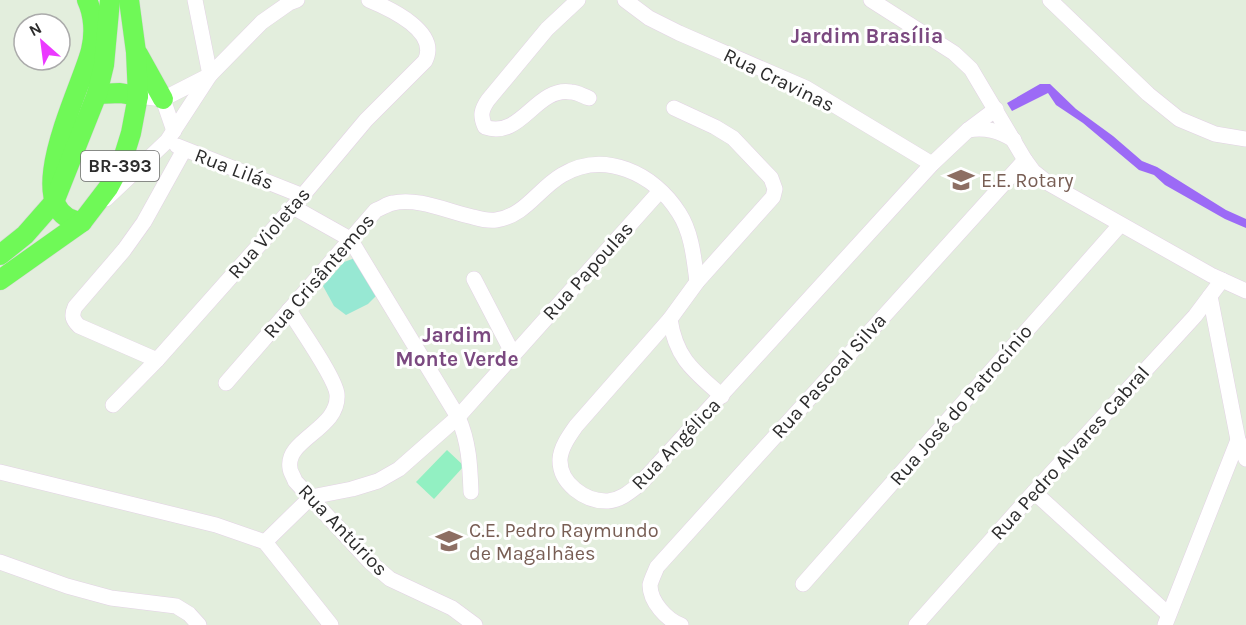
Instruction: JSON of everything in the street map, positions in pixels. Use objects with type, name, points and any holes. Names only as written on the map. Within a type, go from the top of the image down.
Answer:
[{"type":"main road","points":[[82,222],[66,218],[54,202],[51,184],[54,161],[91,49],[93,23],[87,0]]},
{"type":"main road","name":"BR-393","points":[[0,280],[82,222],[108,188],[122,162],[131,133],[138,96],[136,52],[129,0]]},
{"type":"main road","points":[[82,76],[104,31],[110,2]]},
{"type":"main road","name":"BR-393","points":[[0,255],[25,235],[54,202],[97,94],[104,65],[110,2]]},
{"type":"main road","points":[[136,52],[163,99]]},
{"type":"main road","points":[[97,94],[120,93],[138,96]]},
{"type":"street","points":[[195,0],[210,75]]},
{"type":"street","points":[[82,222],[170,136],[210,75],[262,22],[297,0]]},
{"type":"street","name":"Rua Violetas","points":[[113,405],[157,360],[298,201],[366,120],[424,61],[429,53],[427,41],[414,25],[386,6],[369,0]]},
{"type":"street","points":[[578,0],[547,29],[482,109],[481,119],[485,127],[495,131],[508,127],[544,99],[558,92],[570,91],[589,98]]},
{"type":"street","name":"Rua Cravinas","points":[[625,0],[649,18],[679,33],[806,88],[932,164]]},
{"type":"street","points":[[871,0],[954,52],[971,69],[1033,171],[1048,183],[1120,225],[1246,291]]},
{"type":"street","points":[[1050,0],[1148,94],[1179,118],[1215,134],[1246,139]]},
{"type":"street","points":[[138,96],[163,99],[210,75]]},
{"type":"street","points":[[163,99],[170,136]]},
{"type":"street","name":"Rua Angélica","points":[[674,108],[716,127],[733,138],[771,178],[775,189],[773,197],[697,282],[670,319],[576,426],[565,442],[560,460],[564,477],[573,489],[590,498],[608,501],[624,496],[640,484],[932,164],[968,130],[996,109]]},
{"type":"street","points":[[968,130],[992,129],[1014,140]]},
{"type":"street","name":"Rua Lilás","points":[[170,136],[184,150],[298,201],[350,239]]},
{"type":"street","points":[[157,360],[85,330],[74,321],[72,314],[75,307],[124,250],[144,222],[184,150]]},
{"type":"street","name":"Rua Pascoal Silva","points":[[681,625],[664,614],[654,602],[650,585],[657,567],[1025,159]]},
{"type":"street","name":"Rua Crisântemos","points":[[226,383],[376,210],[394,202],[418,203],[492,221],[508,218],[521,211],[561,176],[582,166],[607,164],[629,169],[660,191],[679,213],[692,247],[697,282]]},
{"type":"street","name":"Rua Papoulas","points":[[311,497],[378,481],[399,469],[458,417],[660,191]]},
{"type":"street","name":"Rua José do Patrocínio","points":[[803,584],[1120,225]]},
{"type":"street","points":[[350,239],[458,417],[466,435],[470,460],[471,492]]},
{"type":"street","points":[[474,279],[513,354]]},
{"type":"street","name":"Rua Pedro Alvares Cabral","points":[[916,625],[1186,325],[1222,280]]},
{"type":"street","points":[[1210,296],[1238,440],[1246,459]]},
{"type":"street","name":"Rua Antúrios","points":[[289,310],[331,378],[337,393],[335,408],[327,422],[298,446],[290,459],[290,469],[295,481],[369,562],[390,579],[452,608],[475,625]]},
{"type":"street","points":[[670,319],[673,338],[681,355],[692,369],[722,396]]},
{"type":"street","points":[[1034,492],[1167,620],[1238,440]]},
{"type":"street","points":[[0,472],[216,525],[266,542],[331,625]]},
{"type":"street","points":[[266,542],[311,497]]},
{"type":"street","points":[[0,562],[95,594],[176,606],[189,614],[199,625]]},
{"type":"shaded area","points":[[1040,84],[1050,84],[1076,109],[1142,161],[1157,167],[1226,210],[1246,219],[1246,228],[1225,219],[1165,185],[1154,175],[1139,170],[1083,123],[1056,105],[1048,93],[1012,111],[1007,103]]},
{"type":"shaded area","points":[[355,258],[377,295],[368,304],[346,315],[334,306],[323,286],[344,262]]},
{"type":"green space","points":[[447,450],[464,466],[434,499],[416,482]]},
{"type":"place","name":"E.E. Rotary","points":[[961,180]]},
{"type":"place","name":"C.E. Pedro Raymundo de Magalhães","points":[[449,541]]},
{"type":"district","name":"Jardim Brasília","points":[[867,36]]},
{"type":"district","name":"Jardim Monte Verde","points":[[457,347]]}]
